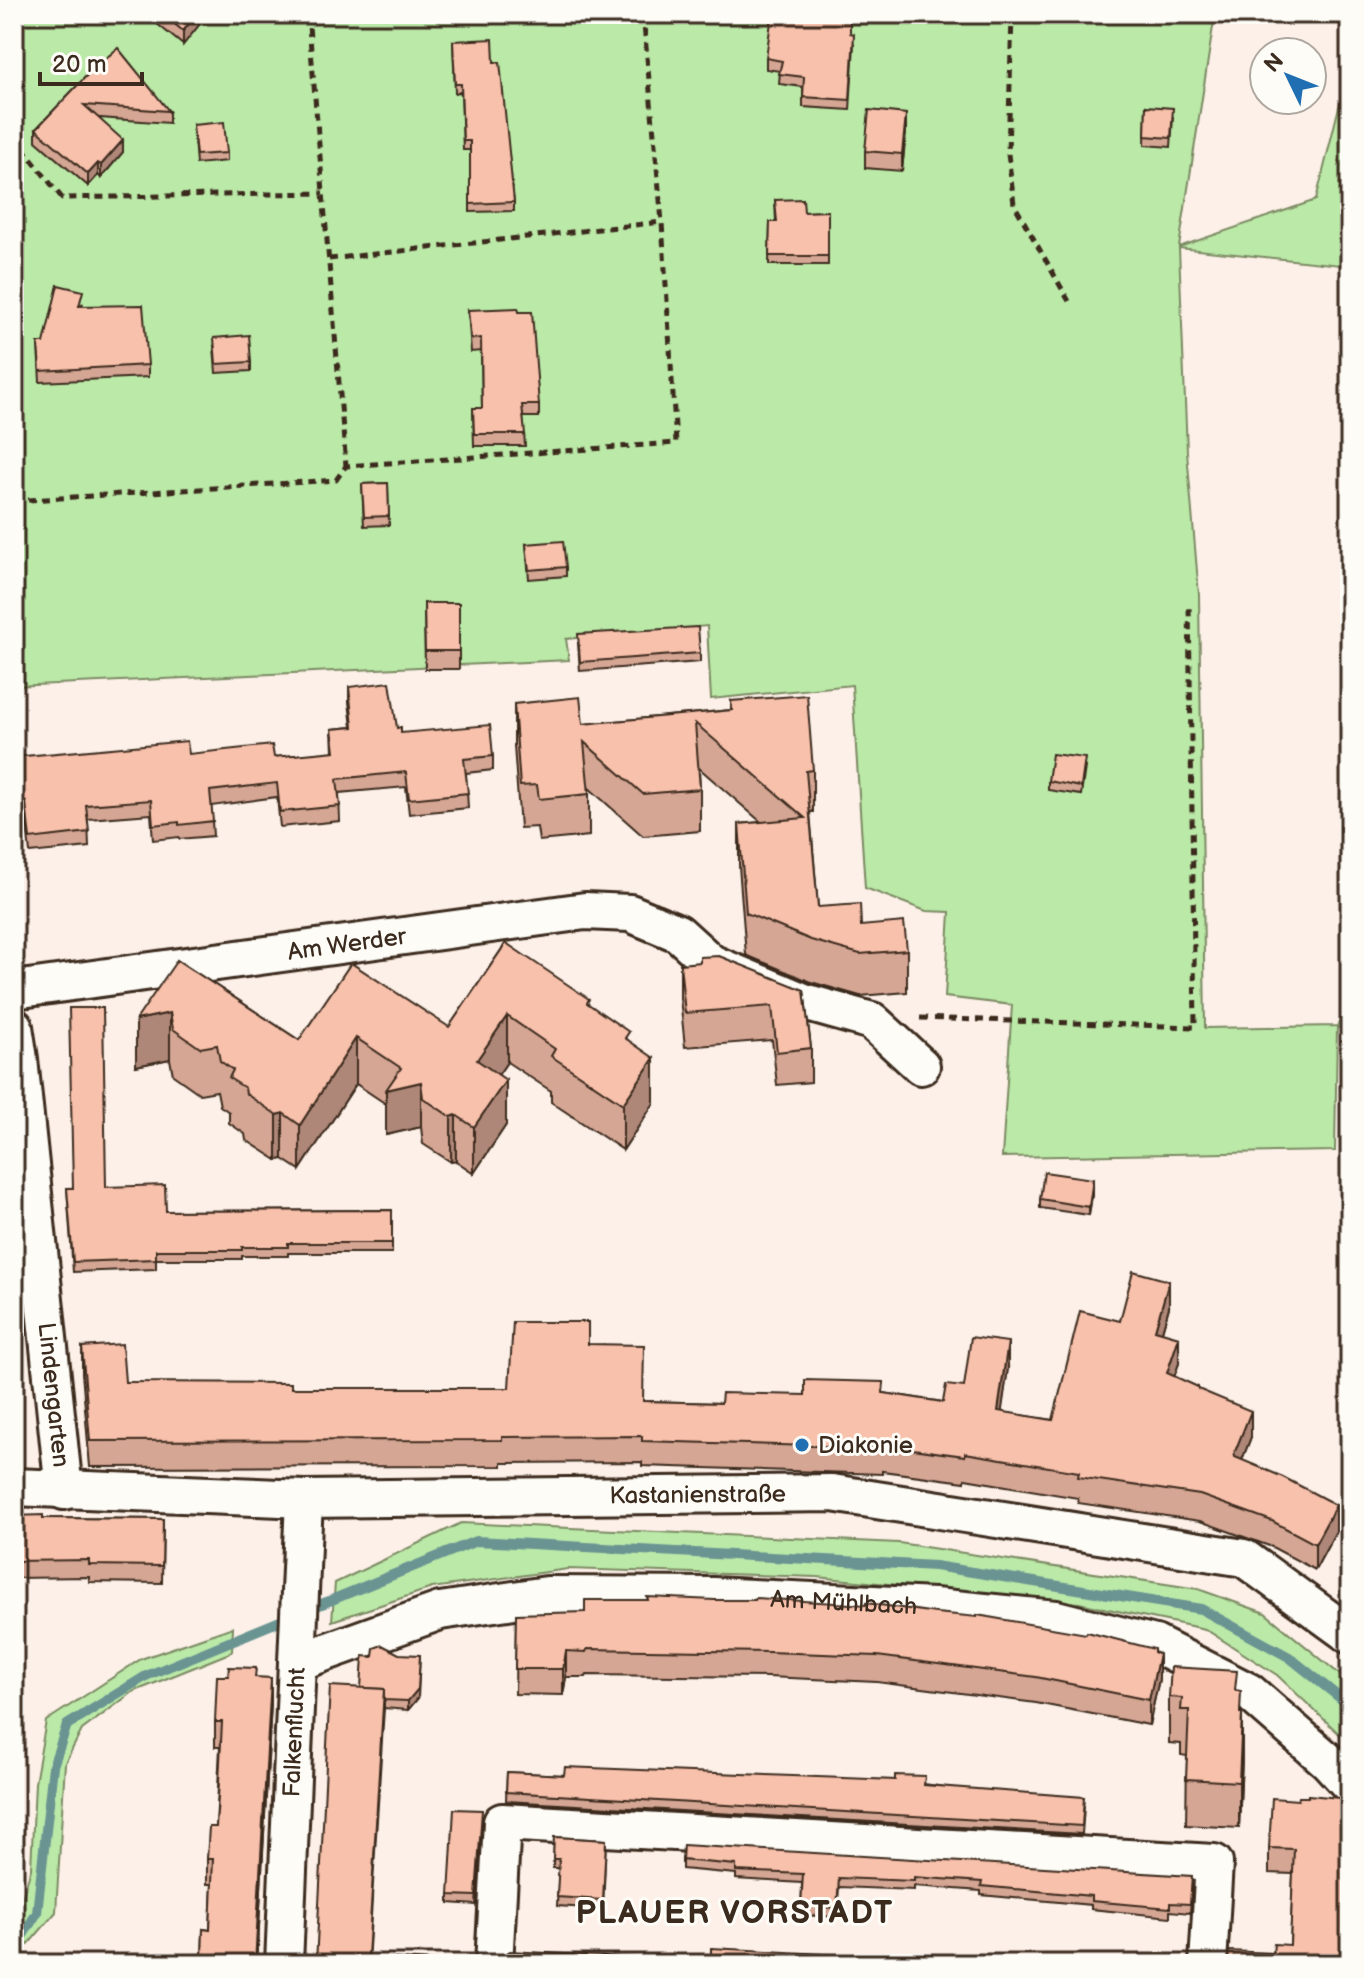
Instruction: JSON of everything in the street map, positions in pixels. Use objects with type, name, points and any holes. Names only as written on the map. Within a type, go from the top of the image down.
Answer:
[{"type":"street","name":"Am Werder","points":[[14,990],[585,911],[630,913],[678,933],[711,963],[804,1002],[872,1021]]},
{"type":"street","points":[[872,1021],[921,1066]]},
{"type":"street","name":"Lindengarten","points":[[16,1048],[64,1491]]},
{"type":"street","name":"Kastanienstraße","points":[[14,1487],[304,1499],[832,1493],[1244,1558],[1350,1635]]},
{"type":"street","name":"Falkenflucht","points":[[284,1964],[304,1499]]},
{"type":"street","name":"Am Mühlbach","points":[[298,1651],[440,1611],[547,1595],[713,1596],[934,1607],[1056,1619],[1155,1644],[1249,1692],[1329,1762],[1350,1785]]},
{"type":"street","points":[[494,1964],[502,1822],[1214,1863],[1208,1964]]},
{"type":"path","points":[[14,501],[336,480],[346,466],[308,14]]},
{"type":"path","points":[[346,466],[676,443],[662,222],[643,14]]},
{"type":"path","points":[[1012,14],[1008,154],[1014,204],[1070,303]]},
{"type":"path","points":[[14,137],[62,198],[323,193]]},
{"type":"path","points":[[329,259],[662,222]]},
{"type":"path","points":[[872,1021],[910,1018],[1195,1027],[1189,603]]},
{"type":"green space","points":[[14,14],[1215,14],[1179,247],[1316,200],[1350,62],[1350,266],[1179,248],[1187,452],[1199,595],[1205,1028],[1337,1026],[1350,1005],[1350,1030],[1337,1027],[1335,1151],[1002,1157],[1012,1005],[945,997],[950,912],[926,911],[865,888],[852,685],[711,699],[707,626],[566,639],[569,660],[14,686]]},
{"type":"green space","points":[[461,1523],[899,1543],[1198,1589],[1265,1613],[1350,1683],[1350,1744],[1277,1675],[1205,1629],[1079,1603],[817,1577],[568,1569],[432,1588],[332,1621],[335,1583]]},
{"type":"green space","points":[[233,1627],[232,1652],[133,1692],[82,1730],[65,1763],[56,1912],[14,1961],[14,1925],[31,1869],[35,1783],[46,1721],[141,1659]]},
{"type":"building","points":[[163,14],[197,14],[183,31]]},
{"type":"building","points":[[772,14],[850,14],[850,33],[854,34],[850,100],[803,97],[804,77],[779,74],[782,61],[766,58]]},
{"type":"building","points":[[493,39],[494,62],[500,62],[514,202],[470,204],[470,141],[463,141],[461,84],[455,84],[453,41]]},
{"type":"building","points":[[118,48],[169,111],[84,105],[123,140],[101,165],[98,163],[88,174],[36,129],[92,70]]},
{"type":"building","points":[[1146,106],[1173,108],[1171,138],[1145,136]]},
{"type":"building","points":[[869,110],[906,114],[902,154],[865,151]]},
{"type":"building","points":[[224,122],[227,153],[196,155],[193,125]]},
{"type":"building","points":[[14,148],[26,165],[14,174]]},
{"type":"building","points":[[803,199],[804,212],[828,211],[828,256],[769,256],[770,222],[777,222],[775,200]]},
{"type":"building","points":[[58,285],[83,291],[79,306],[143,305],[148,365],[40,371],[38,343],[44,343]]},
{"type":"building","points":[[518,308],[519,312],[532,312],[539,405],[522,405],[525,434],[474,434],[473,408],[482,408],[481,338],[471,339],[468,310]]},
{"type":"building","points":[[249,335],[251,362],[216,364],[214,338]]},
{"type":"building","points":[[388,483],[389,516],[364,517],[362,484]]},
{"type":"building","points":[[563,541],[566,567],[529,570],[526,544]]},
{"type":"building","points":[[424,603],[459,603],[459,651],[425,651]]},
{"type":"building","points":[[698,627],[700,653],[580,662],[578,634]]},
{"type":"building","points":[[390,682],[397,728],[401,727],[401,733],[490,725],[493,756],[464,759],[468,793],[409,799],[406,772],[337,779],[340,806],[280,812],[277,783],[210,791],[213,821],[153,825],[151,800],[86,805],[89,832],[30,839],[26,802],[14,804],[14,757],[187,741],[189,754],[272,745],[274,757],[335,751],[332,729],[353,727],[349,687]]},
{"type":"building","points":[[807,695],[813,770],[806,771],[818,907],[860,904],[861,926],[904,922],[907,950],[860,954],[811,940],[746,913],[739,824],[805,818],[695,723],[700,789],[643,794],[584,742],[589,794],[539,799],[537,785],[520,786],[514,704],[580,697],[583,724],[732,710],[731,701]]},
{"type":"building","points":[[1052,754],[1085,758],[1081,787],[1048,781]]},
{"type":"building","points":[[506,943],[589,999],[587,1003],[629,1032],[625,1038],[654,1058],[623,1104],[551,1056],[555,1049],[507,1016],[477,1060],[506,1080],[474,1127],[456,1115],[451,1117],[423,1098],[421,1082],[386,1090],[401,1068],[356,1038],[300,1125],[283,1113],[277,1115],[246,1094],[245,1088],[229,1078],[233,1070],[220,1061],[217,1045],[200,1048],[173,1029],[170,1013],[136,1020],[177,960],[299,1040],[351,963],[449,1027]]},
{"type":"building","points":[[719,956],[804,990],[811,1048],[777,1052],[772,1006],[685,1013],[680,964],[700,962],[700,957]]},
{"type":"building","points":[[69,1008],[103,1008],[106,1187],[165,1185],[166,1211],[392,1210],[392,1243],[288,1243],[288,1247],[242,1247],[242,1250],[156,1250],[156,1259],[73,1262],[67,1188],[73,1188]]},
{"type":"building","points":[[1044,1172],[1093,1179],[1089,1207],[1040,1199]]},
{"type":"building","points":[[1133,1271],[1169,1281],[1155,1330],[1179,1337],[1167,1373],[1251,1411],[1235,1457],[1283,1477],[1336,1505],[1315,1544],[1272,1521],[1200,1495],[1078,1477],[1079,1472],[965,1453],[965,1456],[882,1445],[882,1448],[642,1441],[642,1436],[502,1437],[502,1440],[90,1441],[82,1347],[122,1344],[125,1382],[291,1383],[291,1388],[509,1388],[513,1322],[588,1322],[588,1344],[644,1345],[643,1401],[721,1403],[722,1393],[805,1395],[805,1380],[884,1382],[883,1393],[943,1402],[946,1385],[964,1387],[971,1337],[1008,1342],[998,1411],[1053,1420],[1080,1311],[1120,1321]]},
{"type":"building","points":[[43,1515],[43,1518],[163,1519],[162,1566],[89,1565],[89,1560],[14,1561],[14,1516]]},
{"type":"building","points":[[647,1597],[866,1603],[936,1613],[977,1615],[1087,1632],[1154,1649],[1159,1654],[1149,1700],[1036,1677],[877,1656],[587,1649],[586,1652],[566,1651],[563,1669],[515,1669],[516,1614],[585,1612],[585,1600],[648,1600]]},
{"type":"building","points":[[382,1645],[399,1654],[420,1655],[418,1689],[408,1701],[384,1700],[384,1689],[361,1688],[363,1656],[373,1657],[374,1648]]},
{"type":"building","points":[[229,1667],[256,1668],[255,1677],[271,1678],[255,1964],[208,1964],[209,1961],[202,1961],[203,1929],[210,1930],[213,1859],[207,1859],[209,1827],[216,1827],[219,1782],[222,1722],[215,1722],[217,1676],[228,1676]]},
{"type":"building","points":[[1171,1667],[1237,1671],[1235,1690],[1241,1691],[1242,1713],[1239,1782],[1186,1779],[1189,1710],[1181,1710],[1182,1698],[1169,1697]]},
{"type":"building","points":[[330,1686],[384,1689],[368,1957],[449,1964],[316,1964]]},
{"type":"building","points":[[565,1767],[895,1780],[895,1775],[925,1776],[924,1785],[1084,1797],[1082,1826],[506,1792],[507,1772],[564,1775]]},
{"type":"building","points":[[1308,1795],[1350,1799],[1350,1945],[1343,1945],[1342,1964],[1228,1964],[1229,1951],[1273,1953],[1274,1944],[1290,1945],[1294,1849],[1269,1848],[1272,1798],[1298,1800]]},
{"type":"building","points":[[454,1809],[482,1810],[476,1896],[449,1895]]},
{"type":"building","points":[[554,1837],[606,1840],[603,1900],[557,1897],[559,1859],[553,1859]]},
{"type":"building","points":[[683,1845],[1192,1876],[1190,1904],[1170,1903],[1170,1908],[1091,1901],[1091,1896],[914,1877],[914,1881],[839,1878],[837,1908],[801,1906],[803,1874],[736,1871],[736,1865],[682,1860]]},
{"type":"building","points":[[711,1948],[1014,1964],[500,1964],[500,1958],[510,1951],[711,1962]]},
{"type":"waterway","points":[[307,1610],[476,1541],[935,1566],[1201,1609],[1289,1657],[1350,1706]]},
{"type":"waterway","points":[[14,1949],[37,1913],[53,1766],[67,1725],[146,1676],[292,1616]]},
{"type":"place","name":"Diakonie","points":[[802,1445]]},
{"type":"district","name":"PLAUER VORSTADT","points":[[735,1913]]}]
